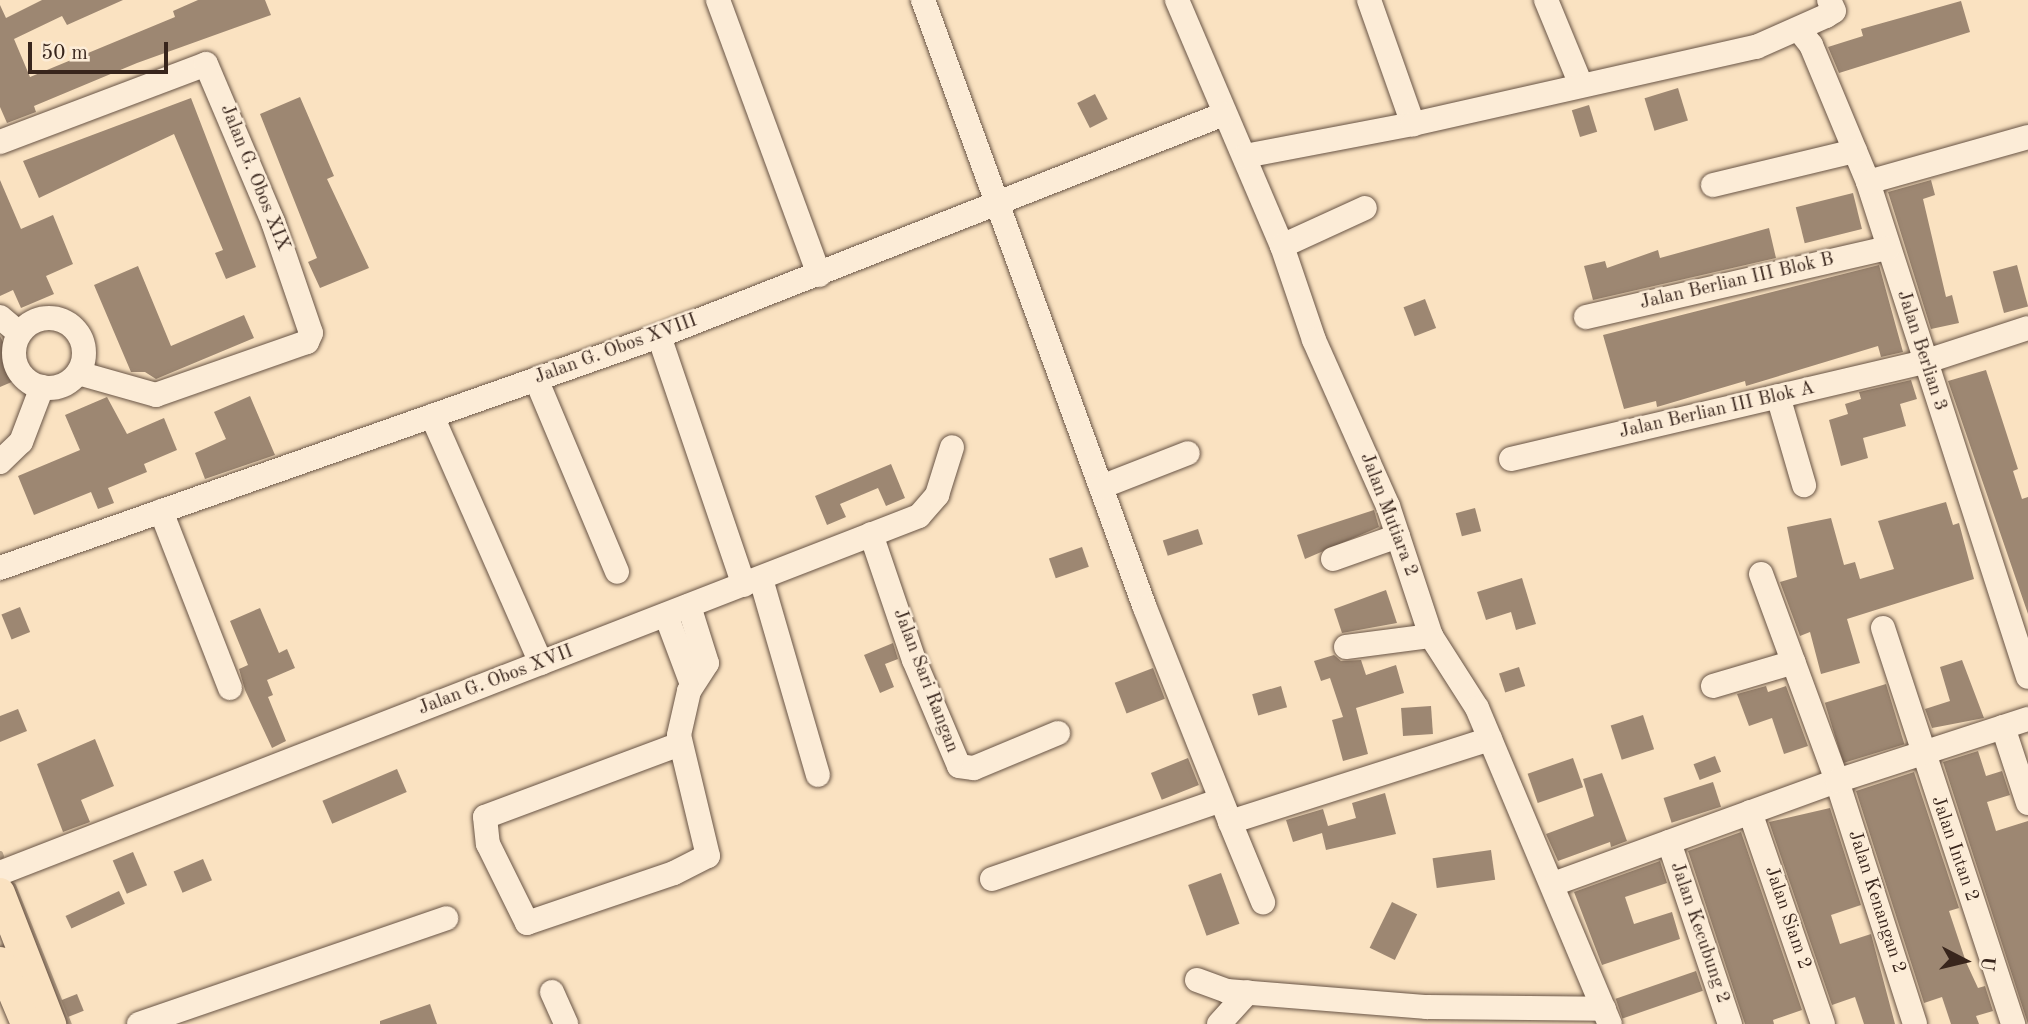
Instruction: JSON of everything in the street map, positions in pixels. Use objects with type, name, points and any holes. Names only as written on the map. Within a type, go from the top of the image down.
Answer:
[{"type":"main road","points":[[0,893],[51,1024]]},
{"type":"main road","points":[[0,962],[26,1024]]},
{"type":"street","points":[[718,0],[819,275]]},
{"type":"street","points":[[923,0],[1101,487],[1225,811],[1263,902]]},
{"type":"street","name":"Jalan Mutiara 2","points":[[1177,0],[1224,114],[1245,156],[1282,246],[1314,340],[1398,536],[1431,636],[1478,708],[1556,883],[1607,1016]]},
{"type":"street","points":[[1369,0],[1413,124]]},
{"type":"street","points":[[1546,0],[1581,85]]},
{"type":"street","points":[[1245,156],[1413,124],[1756,47],[1800,31],[1834,11],[1829,0]]},
{"type":"street","name":"Jalan Berlian 3","points":[[1800,31],[1811,45],[1868,182],[2028,677]]},
{"type":"street","name":"Jalan G. Obos XIX","points":[[0,142],[206,64],[278,235],[311,333],[307,342],[156,395],[78,373]]},
{"type":"street","name":"Jalan G. Obos XVIII","points":[[0,568],[659,336],[1224,114]]},
{"type":"street","points":[[1868,182],[2028,137]]},
{"type":"street","points":[[1713,186],[1855,151]]},
{"type":"street","points":[[1282,246],[1365,208]]},
{"type":"street","name":"Jalan Berlian III Blok B","points":[[1586,317],[1888,248]]},
{"type":"street","points":[[0,317],[19,333]]},
{"type":"street","points":[[42,317],[69,323],[84,346],[78,373],[62,386],[42,387],[20,373],[14,346],[19,333],[42,317]]},
{"type":"street","name":"Jalan Berlian III Blok A","points":[[1511,459],[1924,362],[2028,328]]},
{"type":"street","points":[[659,336],[753,582],[818,775]]},
{"type":"street","points":[[536,379],[617,572]]},
{"type":"street","points":[[0,461],[21,442],[42,387]]},
{"type":"street","points":[[1778,397],[1804,485]]},
{"type":"street","points":[[432,416],[541,663]]},
{"type":"street","name":"Jalan G. Obos XVII","points":[[0,873],[872,534],[929,506],[952,447]]},
{"type":"street","points":[[1101,487],[1188,453]]},
{"type":"street","points":[[161,511],[230,688]]},
{"type":"street","name":"Jalan Sari Rangan","points":[[872,534],[914,660],[959,766],[974,768],[1058,733]]},
{"type":"street","points":[[1333,559],[1398,536]]},
{"type":"street","name":"Jalan Kenangan 2","points":[[1761,574],[1836,781],[1915,1024]]},
{"type":"street","points":[[677,610],[692,684],[680,744],[708,856],[674,873],[527,923],[488,844],[485,817],[680,744]]},
{"type":"street","name":"Jalan Intan 2","points":[[1883,628],[2012,1024]]},
{"type":"street","points":[[1346,647],[1431,636]]},
{"type":"street","points":[[1713,686],[1794,662]]},
{"type":"street","points":[[1556,883],[1836,781],[2028,719]]},
{"type":"street","points":[[2003,727],[2028,803]]},
{"type":"street","points":[[992,879],[1225,811],[1490,740]]},
{"type":"street","name":"Jalan Siam 2","points":[[1750,812],[1823,1024]]},
{"type":"street","name":"Jalan Kecubung 2","points":[[1669,842],[1730,1024]]},
{"type":"street","points":[[139,1024],[446,918]]},
{"type":"street","points":[[1197,981],[1248,992],[1427,1007],[1607,1016]]},
{"type":"street","points":[[552,992],[566,1024]]},
{"type":"street","points":[[1219,1024],[1248,992]]},
{"type":"building","points":[[42,0],[123,0],[67,25],[62,16],[14,39],[30,77],[175,17],[173,11],[198,0],[265,0],[271,15],[137,63],[34,106],[36,112],[7,123],[0,107],[0,5],[6,18]]},
{"type":"building","points":[[1961,1],[1970,32],[1839,73],[1828,47],[1863,36],[1861,29]]},
{"type":"building","points":[[1678,88],[1688,121],[1654,131],[1645,98]]},
{"type":"building","points":[[1095,94],[1108,119],[1090,128],[1077,103]]},
{"type":"building","points":[[300,97],[334,176],[327,179],[369,268],[320,288],[308,262],[317,258],[260,114]]},
{"type":"building","points":[[191,98],[256,267],[226,279],[215,253],[223,250],[174,134],[39,198],[23,161]]},
{"type":"building","points":[[1589,105],[1597,132],[1580,137],[1572,110]]},
{"type":"building","points":[[0,180],[21,229],[53,215],[73,264],[46,276],[54,294],[21,308],[13,290],[0,296]]},
{"type":"building","points":[[1931,180],[1935,195],[1923,199],[1946,297],[1952,295],[1959,323],[1931,329],[1888,192]]},
{"type":"building","points":[[1853,193],[1862,229],[1805,243],[1796,207]]},
{"type":"building","points":[[1769,228],[1776,258],[1593,300],[1584,266],[1605,261],[1607,268],[1658,250],[1660,258]]},
{"type":"building","points":[[1879,265],[1903,352],[1881,357],[1878,346],[1746,386],[1745,381],[1657,407],[1656,401],[1624,409],[1603,335]]},
{"type":"building","points":[[2017,265],[2028,307],[2004,313],[1993,271]]},
{"type":"building","points":[[138,266],[171,346],[244,315],[254,338],[156,379],[145,372],[131,372],[94,285]]},
{"type":"building","points":[[1425,299],[1436,328],[1415,336],[1404,307]]},
{"type":"building","points":[[0,336],[21,378],[0,387]]},
{"type":"building","points":[[1986,370],[2018,469],[2013,471],[2022,499],[2028,497],[2028,614],[1948,381]]},
{"type":"building","points":[[1911,380],[1917,399],[1900,404],[1906,426],[1863,438],[1868,458],[1841,466],[1829,420],[1848,414],[1845,404],[1861,399],[1859,392]]},
{"type":"building","points":[[250,396],[275,455],[205,479],[195,453],[226,439],[214,412]]},
{"type":"building","points":[[107,397],[127,434],[164,418],[177,450],[144,464],[147,472],[108,488],[114,503],[98,509],[91,492],[34,515],[18,476],[80,450],[65,415]]},
{"type":"building","points":[[891,464],[905,498],[886,506],[878,488],[840,504],[846,517],[827,525],[815,496]]},
{"type":"building","points":[[1946,502],[1953,525],[1959,523],[1974,579],[1847,619],[1860,663],[1821,674],[1810,632],[1800,636],[1780,582],[1797,577],[1787,527],[1831,518],[1844,565],[1855,562],[1860,579],[1894,569],[1878,521]]},
{"type":"building","points":[[1475,508],[1481,531],[1462,536],[1456,513]]},
{"type":"building","points":[[1374,510],[1379,527],[1305,559],[1297,535]]},
{"type":"building","points":[[1198,529],[1203,544],[1168,556],[1163,540]]},
{"type":"building","points":[[1082,547],[1089,567],[1056,578],[1049,558]]},
{"type":"building","points":[[1522,578],[1536,624],[1516,630],[1511,612],[1486,620],[1477,592]]},
{"type":"building","points":[[1386,590],[1397,623],[1342,633],[1334,609]]},
{"type":"building","points":[[20,607],[30,632],[12,640],[1,614]]},
{"type":"building","points":[[260,608],[279,653],[287,649],[295,668],[267,680],[273,695],[268,697],[286,741],[272,748],[245,690],[239,669],[248,665],[230,621]]},
{"type":"building","points":[[893,643],[898,659],[885,664],[894,687],[880,693],[864,655]]},
{"type":"building","points":[[1334,655],[1341,661],[1361,660],[1366,675],[1396,665],[1404,693],[1356,708],[1368,754],[1343,761],[1332,720],[1343,717],[1330,678],[1321,681],[1314,661]]},
{"type":"building","points":[[1962,660],[1984,718],[1932,728],[1925,709],[1950,701],[1940,667]]},
{"type":"building","points":[[1519,667],[1525,686],[1505,693],[1499,673]]},
{"type":"building","points":[[1153,668],[1165,699],[1127,714],[1115,683]]},
{"type":"building","points":[[1886,684],[1904,744],[1843,763],[1825,703]]},
{"type":"building","points":[[1281,686],[1287,707],[1258,715],[1252,694]]},
{"type":"building","points":[[1766,686],[1768,692],[1786,686],[1808,746],[1784,754],[1772,718],[1749,726],[1737,694]]},
{"type":"building","points":[[1431,706],[1433,734],[1403,736],[1401,708]]},
{"type":"building","points":[[18,709],[27,731],[0,742],[0,716]]},
{"type":"building","points":[[1643,715],[1654,749],[1622,760],[1611,726]]},
{"type":"building","points":[[95,739],[114,786],[81,800],[90,822],[63,832],[37,764]]},
{"type":"building","points":[[1978,751],[1986,776],[2002,771],[2010,795],[1987,802],[1996,831],[2028,821],[2028,1024],[1943,762]]},
{"type":"building","points":[[1715,756],[1721,772],[1700,780],[1694,764]]},
{"type":"building","points":[[1188,758],[1199,785],[1162,800],[1151,773]]},
{"type":"building","points":[[1573,758],[1583,787],[1538,803],[1528,774]]},
{"type":"building","points":[[397,769],[407,792],[332,824],[322,801]]},
{"type":"building","points":[[1914,772],[1959,908],[1949,911],[1966,962],[1978,988],[1985,986],[1993,1011],[1976,1016],[1979,1024],[1951,1024],[1942,997],[1924,1003],[1856,791]]},
{"type":"building","points":[[1602,773],[1627,841],[1611,847],[1610,842],[1558,861],[1546,834],[1594,816],[1583,779]]},
{"type":"building","points":[[1713,782],[1721,807],[1672,823],[1664,798]]},
{"type":"building","points":[[1385,793],[1396,834],[1326,850],[1322,833],[1293,842],[1286,820],[1323,809],[1328,826],[1356,818],[1352,803]]},
{"type":"building","points":[[1830,808],[1861,905],[1831,915],[1840,944],[1871,934],[1895,1024],[1864,1024],[1855,997],[1832,1005],[1769,822]]},
{"type":"building","points":[[1741,832],[1802,1010],[1773,1020],[1774,1024],[1745,1024],[1688,851]]},
{"type":"building","points":[[1491,850],[1495,880],[1437,888],[1433,858]]},
{"type":"building","points":[[133,852],[147,885],[127,894],[113,861]]},
{"type":"building","points":[[203,859],[212,880],[183,893],[174,872]]},
{"type":"building","points":[[1660,861],[1667,883],[1625,897],[1634,924],[1672,912],[1680,939],[1602,965],[1574,892]]},
{"type":"building","points":[[1221,873],[1239,924],[1207,936],[1188,885]]},
{"type":"building","points":[[119,891],[125,904],[71,929],[66,916]]},
{"type":"building","points":[[1392,902],[1417,914],[1395,960],[1370,948]]},
{"type":"building","points":[[1696,971],[1703,991],[1622,1019],[1616,999]]},
{"type":"building","points":[[77,994],[84,1011],[68,1017],[61,1000]]},
{"type":"building","points":[[430,1004],[437,1024],[380,1024],[380,1021]]},
{"type":"waterway","points":[[13,885],[69,1024]]}]
